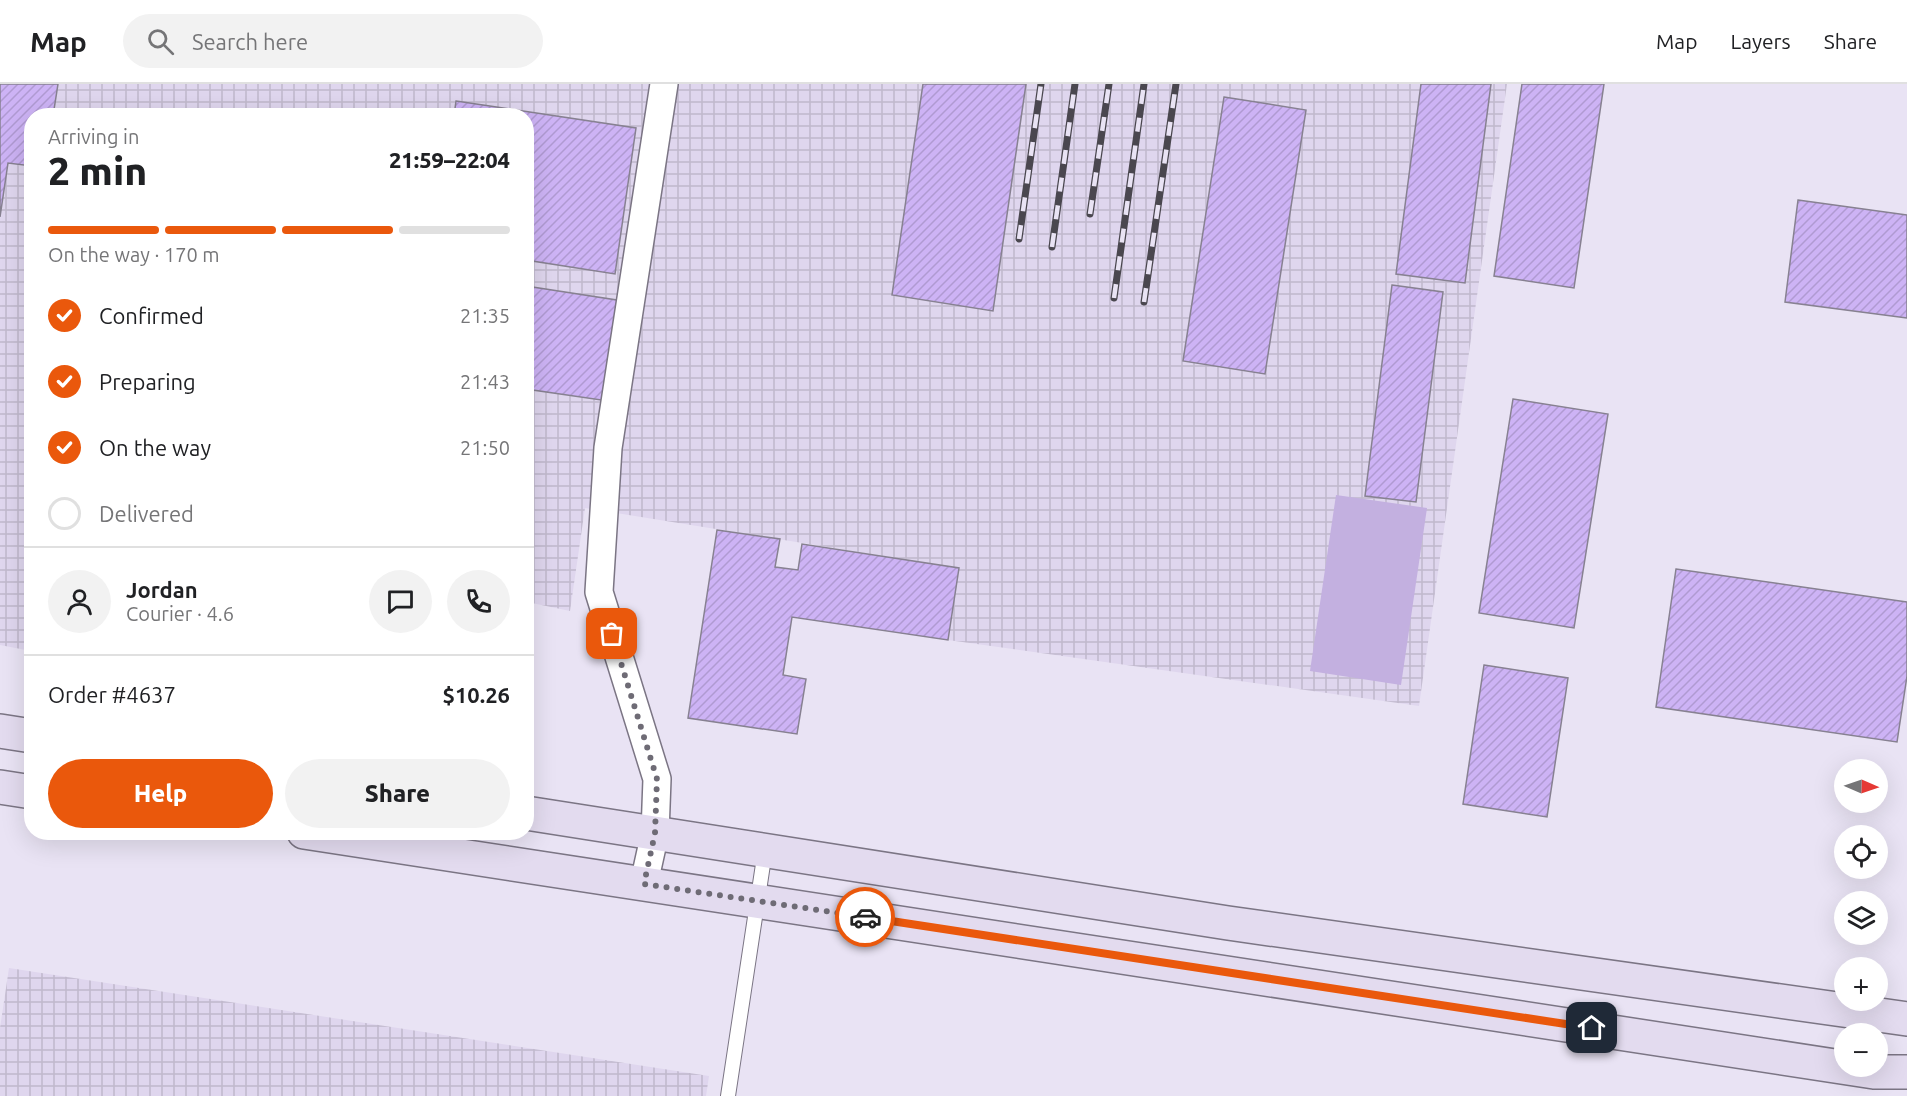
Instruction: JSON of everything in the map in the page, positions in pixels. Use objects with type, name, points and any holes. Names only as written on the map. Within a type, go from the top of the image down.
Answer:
[{"type":"main road","points":[[0,731],[24,735]]},
{"type":"main road","points":[[0,787],[24,791]]},
{"type":"main road","points":[[534,814],[1228,923],[1907,1018]]},
{"type":"main road","points":[[356,840],[1834,1066]]},
{"type":"main road","points":[[1888,1072],[1907,1072]]},
{"type":"main road","points":[[1882,1077],[1907,1093]]},
{"type":"street","points":[[644,884],[655,833],[657,779],[599,592],[608,448],[664,84]]},
{"type":"lane","points":[[728,1096],[765,851]]},
{"type":"shaded area","points":[[0,84],[1507,84],[1419,706],[948,640],[958,568],[585,508],[570,611],[534,603],[534,108],[24,108],[24,650],[0,645]]},
{"type":"shaded area","points":[[1336,495],[1427,508],[1401,685],[1310,671]]},
{"type":"shaded area","points":[[9,968],[709,1076],[706,1096],[0,1096],[0,1028]]},
{"type":"building","points":[[0,84],[58,84],[54,108],[24,108],[24,165],[8,163],[0,217]]},
{"type":"building","points":[[923,84],[1026,84],[993,311],[892,295]]},
{"type":"building","points":[[1421,84],[1491,84],[1465,283],[1396,274]]},
{"type":"building","points":[[1522,84],[1604,84],[1574,288],[1494,276]]},
{"type":"building","points":[[1224,97],[1306,110],[1265,374],[1183,361]]},
{"type":"building","points":[[456,101],[503,108],[455,108]]},
{"type":"building","points":[[534,113],[636,128],[615,274],[534,261]]},
{"type":"building","points":[[1798,200],[1907,215],[1907,318],[1785,302]]},
{"type":"building","points":[[1392,285],[1443,292],[1416,502],[1365,496]]},
{"type":"building","points":[[534,287],[623,301],[608,401],[534,390]]},
{"type":"building","points":[[1513,399],[1608,414],[1574,628],[1479,613]]},
{"type":"building","points":[[717,530],[780,539],[775,567],[798,570],[802,544],[959,568],[948,640],[792,617],[783,675],[806,679],[797,734],[688,718]]},
{"type":"building","points":[[1676,569],[1907,602],[1907,676],[1897,742],[1656,707]]},
{"type":"building","points":[[1484,665],[1568,678],[1547,817],[1463,804]]},
{"type":"railway","points":[[1019,239],[1041,84]]},
{"type":"railway","points":[[1052,247],[1075,84]]},
{"type":"railway","points":[[1090,214],[1109,84]]},
{"type":"railway","points":[[1114,298],[1144,84]]},
{"type":"railway","points":[[1144,302],[1176,84]]},
{"type":"way so far","points":[[612,634],[657,779],[655,833],[644,884],[865,917]]},
{"type":"route","points":[[865,917],[1592,1028]]}]
